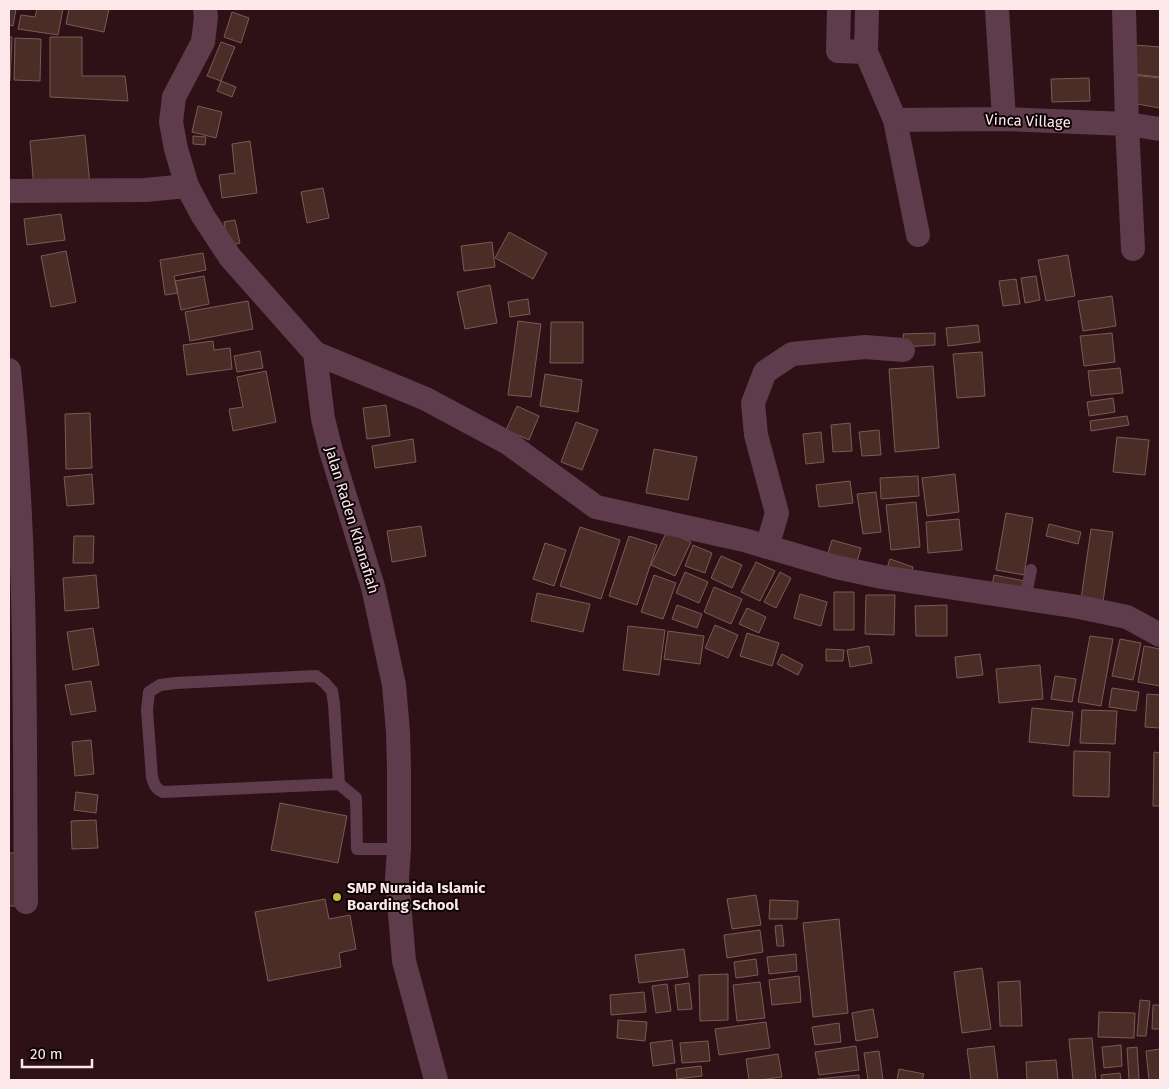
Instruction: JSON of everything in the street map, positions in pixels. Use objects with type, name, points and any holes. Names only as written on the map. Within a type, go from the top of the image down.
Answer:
[{"type":"street","points":[[205,9],[203,42],[174,97],[171,122],[176,149],[187,186],[203,216],[230,257],[315,353],[426,399],[508,443],[596,507],[744,540],[836,567],[872,575],[1079,607],[1127,617],[1160,635]]},
{"type":"street","points":[[839,9],[838,51],[866,52]]},
{"type":"street","points":[[867,9],[866,52],[895,120],[918,235]]},
{"type":"street","points":[[997,9],[1004,119]]},
{"type":"street","points":[[1124,9],[1127,124],[1134,249]]},
{"type":"street","name":"Vinca Village","points":[[895,120],[1004,119],[1127,124],[1160,129]]},
{"type":"street","points":[[11,194],[144,190],[187,186]]},
{"type":"street","points":[[767,547],[777,513],[756,435],[753,403],[765,372],[792,354],[865,347],[903,350]]},
{"type":"street","name":"Jalan Raden Khanafiah","points":[[315,353],[323,419],[373,587],[394,685],[400,768],[397,879],[404,961],[436,1080]]},
{"type":"street","points":[[9,370],[21,523],[24,646],[16,696],[17,804],[26,902]]},
{"type":"lane","points":[[1025,599],[1030,570]]},
{"type":"lane","points":[[339,784],[332,691],[316,676],[176,683],[160,685],[149,692],[146,710],[152,777],[157,789],[163,792],[339,784],[356,798],[357,849],[399,849]]},
{"type":"building","points":[[9,9],[16,9],[13,26],[9,25]]},
{"type":"building","points":[[37,9],[63,9],[58,35],[18,29],[21,15],[35,17]]},
{"type":"building","points":[[69,9],[109,9],[104,32],[66,24]]},
{"type":"building","points":[[232,12],[249,18],[241,43],[224,37]]},
{"type":"building","points":[[9,37],[12,37],[10,81],[9,81]]},
{"type":"building","points":[[50,37],[82,37],[82,76],[125,76],[128,101],[50,97]]},
{"type":"building","points":[[15,38],[41,39],[40,81],[14,80]]},
{"type":"building","points":[[221,42],[235,47],[221,81],[207,76]]},
{"type":"building","points":[[1135,45],[1160,47],[1160,77],[1132,74]]},
{"type":"building","points":[[1133,75],[1160,78],[1160,108],[1131,103]]},
{"type":"building","points":[[1089,78],[1090,101],[1052,102],[1051,79]]},
{"type":"building","points":[[221,81],[236,87],[232,97],[217,91]]},
{"type":"building","points":[[198,106],[222,112],[216,138],[192,132]]},
{"type":"building","points":[[85,135],[90,184],[34,189],[30,141]]},
{"type":"building","points":[[193,136],[206,137],[205,145],[193,144]]},
{"type":"building","points":[[250,141],[257,193],[222,198],[219,175],[235,173],[232,144]]},
{"type":"building","points":[[323,188],[329,218],[307,223],[301,192]]},
{"type":"building","points":[[61,214],[65,240],[27,245],[24,219]]},
{"type":"building","points":[[235,220],[240,243],[228,246],[224,222]]},
{"type":"building","points":[[509,232],[547,253],[533,279],[495,258]]},
{"type":"building","points":[[492,242],[495,267],[464,271],[461,246]]},
{"type":"building","points":[[66,251],[76,302],[51,307],[41,256]]},
{"type":"building","points":[[203,253],[206,270],[174,276],[178,293],[165,295],[160,260]]},
{"type":"building","points":[[1068,255],[1075,296],[1046,301],[1038,260]]},
{"type":"building","points":[[204,276],[209,304],[181,310],[175,281]]},
{"type":"building","points":[[1036,276],[1040,300],[1025,303],[1021,278]]},
{"type":"building","points":[[1016,279],[1020,304],[1003,306],[999,281]]},
{"type":"building","points":[[490,285],[497,323],[465,329],[457,292]]},
{"type":"building","points":[[1112,296],[1116,326],[1083,331],[1078,301]]},
{"type":"building","points":[[528,299],[530,314],[510,317],[508,302]]},
{"type":"building","points":[[248,301],[253,329],[190,341],[185,312]]},
{"type":"building","points":[[518,321],[541,324],[531,397],[508,395]]},
{"type":"building","points":[[551,322],[583,322],[583,363],[550,363]]},
{"type":"building","points":[[978,325],[980,342],[948,346],[946,328]]},
{"type":"building","points":[[935,333],[935,345],[904,347],[903,334]]},
{"type":"building","points":[[1112,333],[1115,362],[1084,366],[1080,336]]},
{"type":"building","points":[[213,341],[214,350],[230,348],[232,369],[187,375],[183,345]]},
{"type":"building","points":[[260,351],[263,368],[237,372],[234,356]]},
{"type":"building","points":[[982,352],[985,396],[957,398],[953,354]]},
{"type":"building","points":[[933,366],[939,448],[895,452],[889,369]]},
{"type":"building","points":[[1120,368],[1123,393],[1091,396],[1088,371]]},
{"type":"building","points":[[266,371],[276,422],[233,431],[229,409],[243,407],[237,377]]},
{"type":"building","points":[[545,374],[582,380],[578,412],[540,406]]},
{"type":"building","points":[[1113,398],[1115,412],[1089,416],[1087,402]]},
{"type":"building","points":[[386,405],[390,436],[367,439],[363,408]]},
{"type":"building","points":[[517,406],[539,416],[529,440],[506,430]]},
{"type":"building","points":[[90,413],[92,468],[66,469],[65,414]]},
{"type":"building","points":[[1127,416],[1129,425],[1091,431],[1090,421]]},
{"type":"building","points":[[576,422],[598,430],[582,470],[561,462]]},
{"type":"building","points":[[850,423],[852,451],[833,452],[831,425]]},
{"type":"building","points":[[879,430],[881,455],[862,456],[859,432]]},
{"type":"building","points":[[821,432],[824,462],[806,464],[803,434]]},
{"type":"building","points":[[1117,437],[1149,440],[1145,475],[1113,472]]},
{"type":"building","points":[[413,439],[416,462],[375,468],[372,446]]},
{"type":"building","points":[[654,449],[697,457],[688,500],[646,493]]},
{"type":"building","points":[[92,474],[94,504],[67,506],[64,477]]},
{"type":"building","points":[[955,474],[959,512],[927,516],[922,478]]},
{"type":"building","points":[[918,476],[919,496],[881,499],[880,478]]},
{"type":"building","points":[[850,481],[853,503],[819,507],[816,485]]},
{"type":"building","points":[[876,492],[881,532],[863,534],[857,494]]},
{"type":"building","points":[[916,502],[920,547],[891,550],[886,505]]},
{"type":"building","points":[[1006,513],[1033,518],[1024,575],[996,570]]},
{"type":"building","points":[[959,519],[962,550],[928,553],[926,522]]},
{"type":"building","points":[[1049,524],[1081,532],[1078,544],[1046,536]]},
{"type":"building","points":[[421,526],[426,556],[392,562],[387,531]]},
{"type":"building","points":[[580,527],[620,540],[601,599],[560,586]]},
{"type":"building","points":[[1091,529],[1113,532],[1103,602],[1081,599]]},
{"type":"building","points":[[667,531],[691,542],[675,576],[651,565]]},
{"type":"building","points":[[74,536],[94,536],[93,563],[73,563]]},
{"type":"building","points":[[629,536],[657,545],[637,605],[609,596]]},
{"type":"building","points":[[832,540],[861,548],[856,565],[827,556]]},
{"type":"building","points":[[545,543],[566,550],[554,586],[533,579]]},
{"type":"building","points":[[693,545],[712,553],[705,573],[685,566]]},
{"type":"building","points":[[721,556],[742,565],[732,588],[711,578]]},
{"type":"building","points":[[890,559],[913,567],[909,579],[886,571]]},
{"type":"building","points":[[756,562],[775,571],[760,601],[741,592]]},
{"type":"building","points":[[685,572],[708,582],[699,603],[676,593]]},
{"type":"building","points":[[780,572],[791,578],[776,608],[764,602]]},
{"type":"building","points":[[96,575],[99,608],[65,611],[63,578]]},
{"type":"building","points":[[654,575],[676,583],[663,619],[641,612]]},
{"type":"building","points":[[994,575],[1025,581],[1023,592],[992,586]]},
{"type":"building","points":[[714,587],[742,599],[731,624],[704,612]]},
{"type":"building","points":[[834,592],[854,592],[854,630],[834,630]]},
{"type":"building","points":[[537,593],[590,604],[583,632],[531,621]]},
{"type":"building","points":[[800,594],[827,602],[821,626],[794,618]]},
{"type":"building","points":[[866,595],[895,595],[894,635],[865,634]]},
{"type":"building","points":[[677,605],[702,614],[697,628],[672,619]]},
{"type":"building","points":[[947,605],[947,636],[916,636],[915,606]]},
{"type":"building","points":[[747,608],[766,617],[759,633],[739,624]]},
{"type":"building","points":[[715,625],[738,635],[728,658],[705,648]]},
{"type":"building","points":[[628,626],[665,630],[659,675],[623,670]]},
{"type":"building","points":[[93,628],[99,665],[73,670],[67,632]]},
{"type":"building","points":[[668,631],[704,636],[700,664],[664,659]]},
{"type":"building","points":[[747,633],[779,643],[772,666],[740,656]]},
{"type":"building","points":[[1090,636],[1113,639],[1101,706],[1078,702]]},
{"type":"building","points":[[1120,639],[1141,643],[1133,680],[1112,676]]},
{"type":"building","points":[[869,646],[872,663],[850,667],[847,650]]},
{"type":"building","points":[[1144,646],[1160,649],[1160,686],[1138,682]]},
{"type":"building","points":[[826,649],[844,650],[843,661],[826,661]]},
{"type":"building","points":[[782,654],[803,665],[798,675],[777,664]]},
{"type":"building","points":[[980,654],[983,675],[957,678],[955,657]]},
{"type":"building","points":[[1040,665],[1043,699],[999,703],[996,669]]},
{"type":"building","points":[[1055,676],[1076,679],[1072,702],[1051,699]]},
{"type":"building","points":[[91,681],[96,711],[71,715],[65,685]]},
{"type":"building","points":[[1112,688],[1139,692],[1136,711],[1109,707]]},
{"type":"building","points":[[1147,694],[1160,695],[1160,728],[1145,727]]},
{"type":"building","points":[[1032,708],[1073,712],[1069,746],[1029,742]]},
{"type":"building","points":[[1082,710],[1117,711],[1115,744],[1080,743]]},
{"type":"building","points":[[91,740],[94,774],[75,776],[72,742]]},
{"type":"building","points":[[1074,751],[1110,752],[1109,797],[1073,796]]},
{"type":"building","points":[[1154,752],[1160,753],[1160,806],[1153,806]]},
{"type":"building","points":[[76,792],[98,795],[96,813],[74,810]]},
{"type":"building","points":[[280,803],[347,816],[338,863],[271,850]]},
{"type":"building","points":[[96,820],[98,848],[72,849],[71,821]]},
{"type":"building","points":[[9,853],[22,853],[22,906],[9,906]]},
{"type":"building","points":[[756,895],[761,925],[732,929],[727,899]]},
{"type":"building","points":[[325,899],[329,919],[350,915],[356,949],[339,953],[341,967],[268,981],[255,912]]},
{"type":"building","points":[[770,900],[798,901],[797,919],[769,919]]},
{"type":"building","points":[[839,919],[848,1013],[813,1017],[803,923]]},
{"type":"building","points":[[782,925],[784,946],[777,946],[775,926]]},
{"type":"building","points":[[760,930],[763,952],[727,958],[724,935]]},
{"type":"building","points":[[684,949],[688,977],[639,983],[635,955]]},
{"type":"building","points":[[796,954],[797,971],[769,974],[767,957]]},
{"type":"building","points":[[756,959],[758,975],[736,978],[734,962]]},
{"type":"building","points":[[982,968],[991,1029],[962,1033],[954,972]]},
{"type":"building","points":[[728,974],[728,1020],[700,1021],[699,975]]},
{"type":"building","points":[[799,976],[801,1002],[772,1005],[769,980]]},
{"type":"building","points":[[1020,981],[1022,1026],[1000,1026],[998,982]]},
{"type":"building","points":[[760,982],[765,1018],[737,1021],[733,985]]},
{"type":"building","points":[[689,983],[692,1009],[678,1010],[675,985]]},
{"type":"building","points":[[667,984],[671,1011],[656,1013],[652,986]]},
{"type":"building","points":[[644,992],[646,1012],[611,1015],[610,995]]},
{"type":"building","points":[[1140,1000],[1150,1001],[1146,1036],[1137,1036]]},
{"type":"building","points":[[1153,1005],[1160,1005],[1160,1029],[1152,1029]]},
{"type":"building","points":[[873,1009],[878,1037],[856,1041],[852,1013]]},
{"type":"building","points":[[1099,1012],[1135,1013],[1134,1038],[1098,1037]]},
{"type":"building","points":[[618,1020],[647,1022],[645,1041],[617,1038]]},
{"type":"building","points":[[766,1022],[770,1048],[719,1055],[715,1029]]},
{"type":"building","points":[[839,1023],[841,1042],[815,1045],[812,1027]]},
{"type":"building","points":[[1092,1038],[1096,1080],[1073,1080],[1069,1039]]},
{"type":"building","points":[[672,1040],[675,1063],[653,1066],[650,1043]]},
{"type":"building","points":[[708,1041],[710,1061],[682,1063],[680,1043]]},
{"type":"building","points":[[1121,1045],[1122,1066],[1104,1068],[1102,1047]]},
{"type":"building","points":[[856,1046],[859,1070],[819,1075],[815,1052]]},
{"type":"building","points":[[994,1046],[998,1080],[971,1080],[967,1049]]},
{"type":"building","points":[[1137,1047],[1139,1079],[1129,1080],[1127,1048]]},
{"type":"building","points":[[1160,1049],[1160,1080],[1149,1080],[1146,1051]]},
{"type":"building","points":[[879,1051],[883,1080],[868,1080],[864,1053]]},
{"type":"building","points":[[778,1054],[782,1077],[749,1080],[746,1059]]},
{"type":"building","points":[[1056,1060],[1058,1080],[1027,1080],[1026,1062]]},
{"type":"building","points":[[701,1066],[702,1076],[677,1079],[676,1069]]},
{"type":"building","points":[[899,1069],[924,1074],[922,1080],[897,1080]]},
{"type":"building","points":[[1120,1073],[1121,1080],[1102,1080],[1101,1075]]},
{"type":"building","points":[[859,1075],[859,1080],[817,1080],[817,1079]]},
{"type":"place","name":"SMP Nuraida Islamic Boarding School","points":[[337,897]]}]
